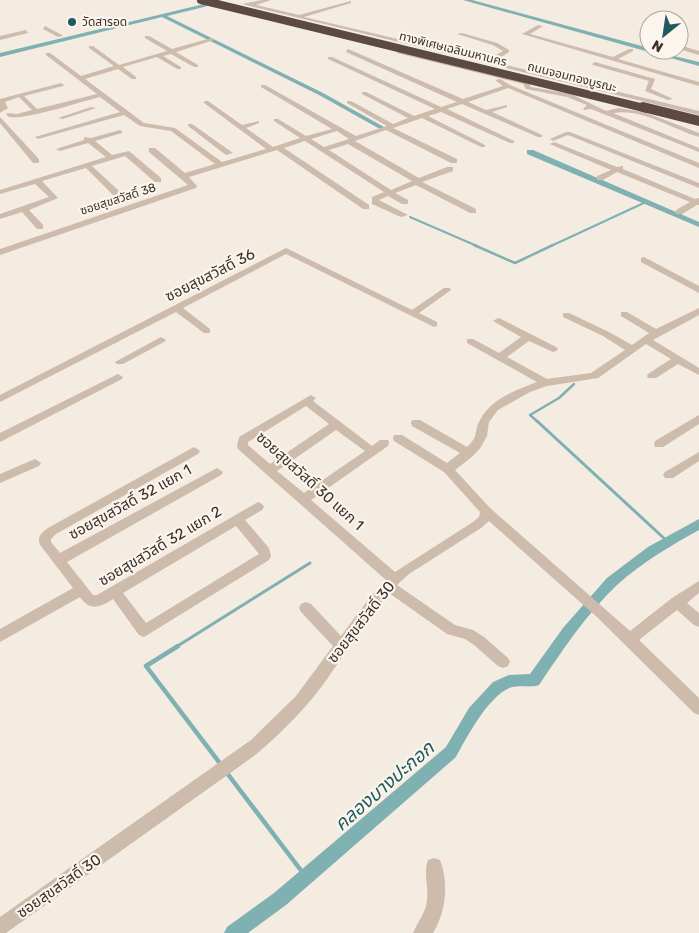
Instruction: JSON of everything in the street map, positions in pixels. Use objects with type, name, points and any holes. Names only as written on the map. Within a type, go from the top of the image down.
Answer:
[{"type":"highway","name":"ทางพิเศษเฉลิมมหานคร","points":[[201,0],[699,120]]},
{"type":"highway","name":"ทางพิเศษเฉลิมมหานคร","points":[[214,1],[699,120]]},
{"type":"street","name":"ถนนจอมทองบูรณะ","points":[[206,0],[248,7],[699,120]]},
{"type":"street","points":[[248,7],[268,0]]},
{"type":"street","points":[[299,17],[349,2]]},
{"type":"street","points":[[248,7],[261,8],[489,62],[526,83],[528,88],[568,95],[606,113],[699,150]]},
{"type":"street","points":[[540,26],[525,34],[699,84]]},
{"type":"street","points":[[45,28],[60,36]]},
{"type":"street","points":[[0,38],[26,32]]},
{"type":"street","points":[[460,34],[494,44],[507,51],[489,62]]},
{"type":"street","points":[[147,37],[196,66]]},
{"type":"street","points":[[80,78],[211,40]]},
{"type":"street","points":[[354,40],[699,113]]},
{"type":"street","points":[[91,47],[134,78]]},
{"type":"street","points":[[614,59],[631,50]]},
{"type":"street","points":[[348,51],[540,136]]},
{"type":"street","points":[[48,54],[144,126],[170,128],[221,165]]},
{"type":"street","points":[[158,55],[179,68]]},
{"type":"street","points":[[500,56],[510,58]]},
{"type":"street","points":[[330,58],[512,142]]},
{"type":"street","points":[[506,71],[519,63]]},
{"type":"street","points":[[595,64],[653,80],[647,90],[684,104],[687,107],[685,109]]},
{"type":"street","points":[[666,74],[673,70]]},
{"type":"street","points":[[475,73],[492,78],[576,113],[690,171],[699,186]]},
{"type":"street","points":[[0,111],[6,108],[1,101],[61,85]]},
{"type":"street","points":[[263,86],[338,129],[417,181],[473,211]]},
{"type":"street","points":[[323,150],[508,86]]},
{"type":"street","points":[[52,88],[58,93]]},
{"type":"street","points":[[364,93],[414,119]]},
{"type":"street","points":[[9,114],[14,117],[103,94]]},
{"type":"street","points":[[20,96],[37,112]]},
{"type":"street","points":[[63,98],[69,103]]},
{"type":"street","points":[[206,102],[241,127],[366,207]]},
{"type":"street","points":[[349,102],[387,128],[454,161]]},
{"type":"street","points":[[486,112],[505,106]]},
{"type":"street","points":[[576,113],[592,107]]},
{"type":"street","points":[[73,127],[59,116],[93,108]]},
{"type":"street","points":[[606,113],[616,110],[637,113],[699,135]]},
{"type":"street","points":[[38,137],[127,112]]},
{"type":"street","points":[[423,116],[483,146]]},
{"type":"street","points":[[0,120],[36,161]]},
{"type":"street","points":[[276,120],[405,202]]},
{"type":"street","points":[[241,127],[258,122]]},
{"type":"street","points":[[190,125],[228,153]]},
{"type":"street","points":[[152,150],[184,176],[338,129]]},
{"type":"street","points":[[60,149],[120,132]]},
{"type":"street","points":[[81,133],[110,157]]},
{"type":"street","points":[[690,171],[635,160],[568,133],[553,141],[617,170],[698,202]]},
{"type":"street","points":[[188,140],[204,135]]},
{"type":"street","points":[[0,192],[126,153],[158,180]]},
{"type":"street","points":[[600,178],[635,160]]},
{"type":"street","points":[[86,164],[116,193]]},
{"type":"street","points":[[404,215],[374,201],[389,192],[450,168]]},
{"type":"street","name":"ซอยสุขสวัสดิ์ 38","points":[[0,252],[124,208],[192,187],[193,185],[184,176]]},
{"type":"street","points":[[0,217],[54,198],[36,180]]},
{"type":"street","points":[[679,212],[698,202]]},
{"type":"street","points":[[24,209],[40,227]]},
{"type":"street","name":"ซอยสุขสวัสดิ์ 36","points":[[0,399],[134,342],[177,308],[286,251],[434,324]]},
{"type":"street","points":[[644,260],[699,290]]},
{"type":"street","points":[[413,313],[446,290]]},
{"type":"street","points":[[177,308],[207,330]]},
{"type":"street","points":[[448,470],[469,453],[482,436],[484,422],[494,407],[526,390],[546,383],[594,376],[651,337],[699,311]]},
{"type":"street","points":[[624,314],[678,359],[699,372]]},
{"type":"street","points":[[566,316],[606,334],[632,350]]},
{"type":"street","points":[[498,321],[553,349]]},
{"type":"street","points":[[499,358],[528,337]]},
{"type":"street","points":[[120,362],[134,342],[162,340]]},
{"type":"street","points":[[470,341],[546,383]]},
{"type":"street","points":[[652,376],[678,359]]},
{"type":"street","points":[[0,438],[118,377]]},
{"type":"street","name":"ซอยสุขสวัสดิ์ 30 แยก 1","points":[[337,424],[308,399],[244,440],[242,446],[304,499],[392,583],[446,626],[468,634],[479,641],[502,662]]},
{"type":"street","points":[[659,444],[699,419]]},
{"type":"street","points":[[416,423],[469,453]]},
{"type":"street","points":[[270,470],[337,424],[372,451]]},
{"type":"street","points":[[398,438],[448,470],[480,502],[486,511],[603,614],[699,708]]},
{"type":"street","points":[[304,499],[384,443]]},
{"type":"street","points":[[0,636],[81,590],[45,543],[45,537],[52,531],[194,451]]},
{"type":"street","points":[[670,475],[699,456]]},
{"type":"street","points":[[0,479],[35,463]]},
{"type":"street","name":"ซอยสุขสวัสดิ์ 32 แยก 1","points":[[59,560],[217,472]]},
{"type":"street","name":"ซอยสุขสวัสดิ์ 32 แยก 2","points":[[81,590],[90,601],[99,601],[258,507]]},
{"type":"street","name":"ซอยสุขสวัสดิ์ 30","points":[[0,927],[226,769],[272,732],[302,700],[356,623],[392,583],[405,570],[477,525],[484,519],[486,511]]},
{"type":"street","points":[[115,592],[144,631],[265,556],[265,552],[237,520]]},
{"type":"street","points":[[628,640],[699,586]]},
{"type":"street","points":[[677,602],[699,621]]},
{"type":"street","points":[[306,608],[341,645]]},
{"type":"street","points":[[422,933],[430,923],[438,899],[434,866]]},
{"type":"waterway","points":[[162,16],[218,0]]},
{"type":"waterway","points":[[466,0],[699,64]]},
{"type":"waterway","points":[[0,55],[162,16]]},
{"type":"waterway","points":[[162,16],[321,94],[382,128]]},
{"type":"waterway","points":[[530,152],[699,225]]},
{"type":"waterway","points":[[551,246],[646,202]]},
{"type":"waterway","points":[[410,217],[477,246]]},
{"type":"waterway","points":[[474,245],[515,263],[553,245]]},
{"type":"waterway","points":[[538,422],[530,415],[559,398],[574,384]]},
{"type":"waterway","points":[[537,421],[667,541]]},
{"type":"waterway","name":"คลองบางปะกอก","points":[[233,933],[280,899],[451,752],[474,713],[498,687],[509,681],[534,680],[568,632],[612,582],[652,551],[699,524]]},
{"type":"waterway","points":[[176,647],[310,563]]},
{"type":"waterway","points":[[178,646],[146,666],[222,766]]},
{"type":"waterway","points":[[227,773],[306,877]]},
{"type":"place","name":"วัดสารอด","points":[[72,22]]}]
